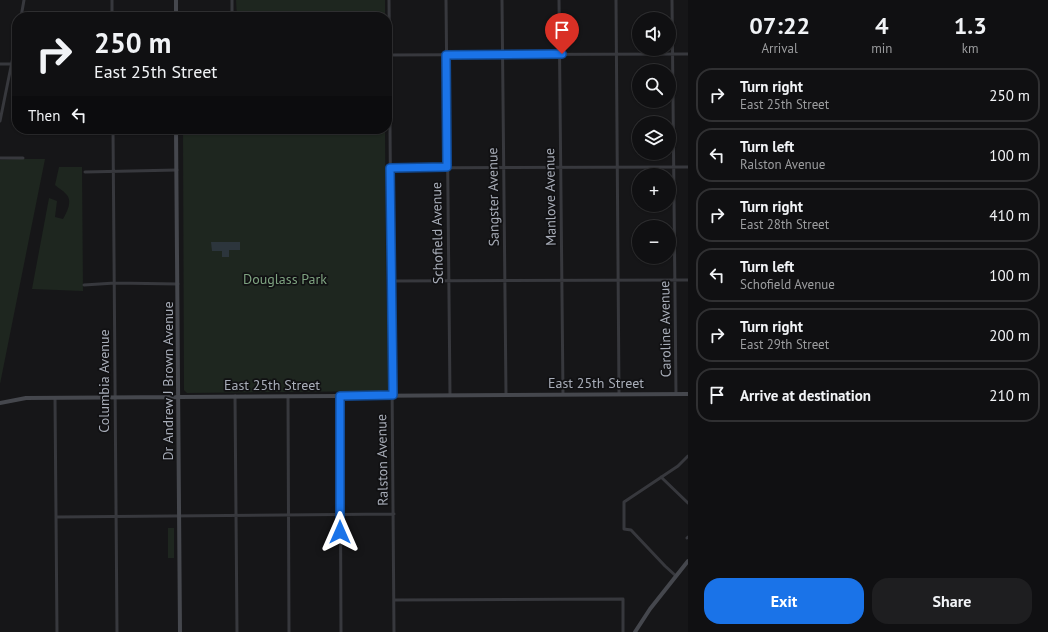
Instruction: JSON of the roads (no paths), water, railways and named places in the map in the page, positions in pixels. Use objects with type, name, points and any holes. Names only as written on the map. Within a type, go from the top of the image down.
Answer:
[{"type":"street","points":[[22,12],[24,0]]},
{"type":"street","points":[[112,0],[112,12]]},
{"type":"street","points":[[176,0],[176,12]]},
{"type":"street","points":[[232,0],[232,12]]},
{"type":"street","name":"Ralston Avenue","points":[[389,0],[389,12]]},
{"type":"street","name":"Schofield Avenue","points":[[446,0],[450,395]]},
{"type":"street","name":"Sangster Avenue","points":[[502,0],[506,394]]},
{"type":"street","name":"Manlove Avenue","points":[[559,0],[563,394]]},
{"type":"street","points":[[616,0],[620,393]]},
{"type":"street","name":"Caroline Avenue","points":[[672,0],[672,12]]},
{"type":"street","points":[[392,55],[632,54]]},
{"type":"street","points":[[676,54],[688,54]]},
{"type":"street","name":"Caroline Avenue","points":[[673,56],[676,394]]},
{"type":"street","points":[[0,64],[12,64],[0,121]]},
{"type":"street","name":"Columbia Avenue","points":[[113,134],[117,632]]},
{"type":"street","name":"Dr Andrew J Brown Avenue","points":[[176,134],[180,632]]},
{"type":"street","name":"Ralston Avenue","points":[[390,134],[394,632]]},
{"type":"street","points":[[0,158],[23,158]]},
{"type":"street","points":[[390,168],[688,167]]},
{"type":"street","points":[[85,172],[177,170]]},
{"type":"street","points":[[392,281],[688,280]]},
{"type":"street","points":[[84,285],[115,283],[178,284]]},
{"type":"street","name":"East 25th Street","points":[[0,403],[26,398],[620,393],[688,394]]},
{"type":"street","points":[[235,396],[237,632]]},
{"type":"street","points":[[288,396],[289,632]]},
{"type":"street","points":[[340,396],[341,632]]},
{"type":"street","points":[[55,398],[57,632]]},
{"type":"street","points":[[676,576],[631,530],[624,529],[624,502],[678,466],[688,456]]},
{"type":"street","points":[[661,477],[688,503]]},
{"type":"street","points":[[57,517],[394,514]]},
{"type":"street","points":[[635,632],[650,609],[688,561]]},
{"type":"street","points":[[394,600],[623,599],[623,632]]},
{"type":"park label","name":"Douglass Park","points":[[285,279]]}]
